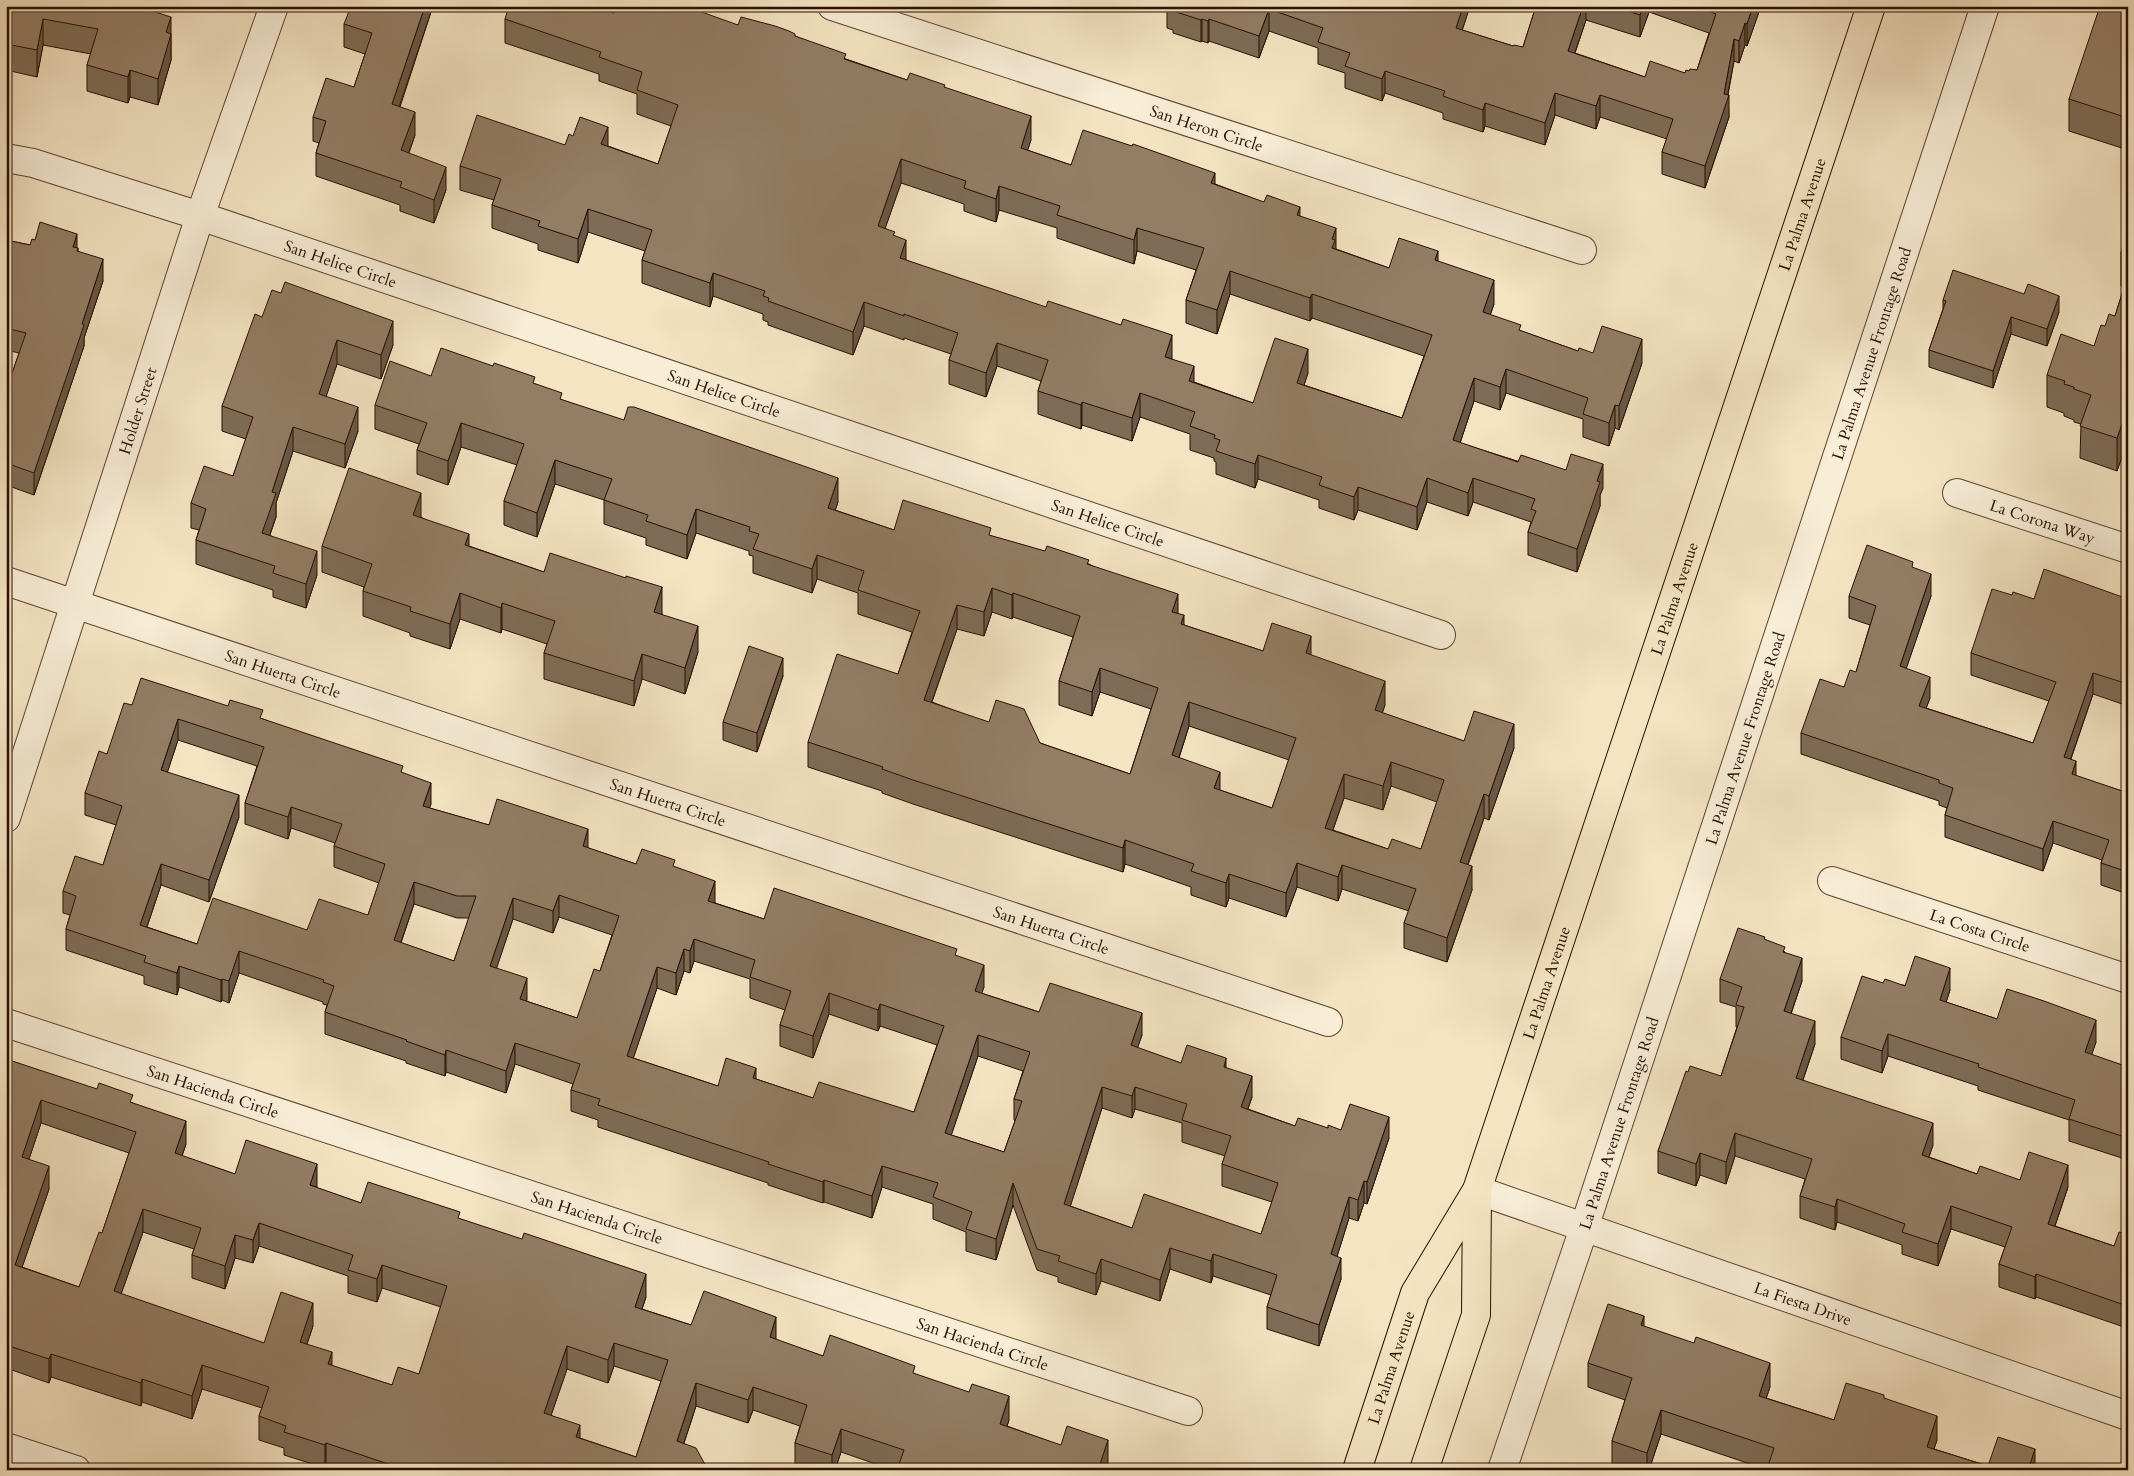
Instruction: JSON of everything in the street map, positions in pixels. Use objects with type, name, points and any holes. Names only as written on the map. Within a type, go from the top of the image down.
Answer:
[{"type":"main road","name":"La Palma Avenue","points":[[1356,1470],[1415,1293],[1477,1190],[1871,6]]},
{"type":"main road","name":"La Palma Avenue","points":[[1424,1470],[1476,1315],[1477,1190]]},
{"type":"street","name":"Holder Street","points":[[6,818],[200,216],[274,6]]},
{"type":"street","name":"San Heron Circle","points":[[832,6],[1582,250]]},
{"type":"street","name":"La Palma Avenue Frontage Road","points":[[1502,1470],[1584,1228],[1985,6]]},
{"type":"street","name":"San Helice Circle","points":[[6,158],[33,163],[200,216],[1441,635]]},
{"type":"street","name":"La Corona Way","points":[[1957,493],[2128,549]]},
{"type":"street","name":"San Huerta Circle","points":[[6,580],[1328,1022]]},
{"type":"street","name":"La Costa Circle","points":[[1832,880],[2128,979]]},
{"type":"street","name":"San Hacienda Circle","points":[[6,1023],[1188,1411]]},
{"type":"street","name":"La Fiesta Drive","points":[[1477,1190],[2128,1416]]},
{"type":"street","points":[[6,1447],[76,1470]]},
{"type":"building","points":[[6,6],[147,6],[146,9],[171,17],[166,32],[171,34],[158,79],[130,70],[128,77],[87,65],[98,29],[43,19],[37,50],[6,44]]},
{"type":"building","points":[[351,6],[425,6],[392,104],[415,112],[401,150],[446,167],[434,200],[400,187],[402,182],[316,153],[326,121],[313,117],[326,78],[354,87],[372,33],[344,24]]},
{"type":"building","points":[[509,6],[592,6],[614,13],[617,6],[685,6],[738,25],[741,17],[775,26],[795,34],[795,36],[846,54],[844,59],[907,80],[910,73],[945,85],[944,87],[1031,116],[1021,148],[1071,165],[1083,130],[1132,146],[1133,144],[1215,173],[1211,183],[1264,202],[1267,195],[1300,207],[1297,215],[1336,228],[1332,239],[1335,240],[1332,248],[1389,268],[1399,238],[1438,251],[1435,260],[1494,280],[1483,312],[1521,325],[1519,330],[1578,351],[1579,348],[1593,353],[1602,326],[1642,339],[1619,406],[1615,405],[1609,423],[1583,414],[1588,398],[1506,369],[1500,387],[1474,378],[1453,440],[1518,462],[1521,455],[1566,470],[1571,454],[1603,464],[1597,481],[1600,482],[1577,549],[1528,532],[1536,511],[1531,509],[1535,499],[1473,478],[1468,493],[1427,478],[1417,507],[1358,487],[1354,497],[1319,485],[1322,477],[1258,455],[1255,464],[1216,451],[1220,440],[1214,438],[1215,435],[1190,426],[1195,412],[1140,393],[1132,418],[1082,402],[1081,405],[1038,391],[1048,360],[997,343],[986,373],[949,360],[958,333],[904,314],[904,316],[864,302],[853,332],[768,301],[769,298],[763,296],[765,291],[713,273],[710,283],[642,260],[652,230],[588,209],[578,239],[538,226],[540,221],[492,205],[501,179],[460,166],[477,115],[565,145],[569,134],[573,136],[580,117],[608,127],[601,144],[658,164],[678,105],[637,90],[642,72],[599,57],[601,52],[505,19]],"holes":[[[901,159],[966,181],[964,188],[996,199],[999,186],[1060,206],[1057,215],[1134,240],[1137,228],[1204,248],[1186,300],[1217,310],[1230,271],[1310,298],[1312,294],[1432,335],[1402,418],[1297,383],[1308,349],[1275,338],[1253,403],[1189,381],[1194,366],[1165,357],[1172,335],[1123,319],[1121,325],[1048,301],[1046,307],[900,258],[906,240],[893,235],[895,232],[878,226]]]},
{"type":"building","points":[[1167,6],[1463,6],[1456,28],[1513,46],[1523,47],[1536,6],[1583,6],[1568,51],[1645,77],[1650,61],[1685,73],[1686,70],[1689,71],[1690,69],[1697,70],[1716,14],[1695,6],[1753,6],[1739,41],[1734,39],[1724,94],[1729,95],[1705,166],[1662,152],[1673,119],[1600,95],[1596,106],[1555,93],[1545,123],[1485,103],[1483,110],[1443,96],[1445,91],[1385,71],[1382,79],[1345,66],[1350,53],[1318,42],[1323,28],[1269,9],[1259,36],[1209,19],[1208,21],[1201,20],[1173,11],[1174,9]]},
{"type":"building","points":[[1612,6],[1643,6],[1640,15]]},
{"type":"building","points":[[2100,6],[2128,6],[2128,118],[2069,99]]},
{"type":"building","points":[[40,222],[77,234],[73,247],[78,248],[77,251],[103,259],[82,324],[84,325],[34,473],[6,463],[6,391],[26,333],[6,328],[6,240],[30,245],[32,239],[35,240]]},
{"type":"building","points":[[2128,233],[2128,255],[2121,253]]},
{"type":"building","points":[[1953,270],[2024,294],[2028,284],[2059,296],[2047,329],[2011,317],[1993,371],[1929,350],[1946,301],[1943,300]]},
{"type":"building","points":[[2128,275],[2128,407],[2117,438],[2080,426],[2091,395],[2064,384],[2065,381],[2047,375],[2061,334],[2094,346],[2101,325],[2105,326],[2109,314],[2115,316]]},
{"type":"building","points":[[285,282],[393,321],[381,355],[337,340],[319,394],[358,407],[345,444],[293,427],[272,492],[276,493],[262,533],[317,551],[306,584],[273,573],[275,566],[196,540],[206,509],[191,503],[204,466],[233,476],[253,417],[222,406],[255,314],[262,317],[272,290],[281,293]]},
{"type":"building","points":[[441,348],[493,366],[494,363],[535,377],[533,383],[562,393],[560,399],[624,420],[628,407],[634,407],[838,478],[828,508],[894,530],[903,500],[991,528],[989,535],[1045,551],[1047,546],[1089,560],[1087,564],[1178,594],[1172,612],[1184,615],[1181,624],[1263,651],[1272,623],[1311,636],[1306,653],[1385,681],[1375,710],[1464,741],[1474,711],[1514,724],[1489,796],[1484,794],[1460,862],[1472,866],[1447,938],[1404,923],[1416,889],[1342,865],[1338,877],[1297,863],[1286,893],[1229,874],[1226,883],[1191,871],[1194,864],[1125,840],[1123,848],[913,780],[882,769],[883,767],[808,742],[837,654],[898,674],[920,611],[858,590],[864,571],[817,555],[812,569],[753,549],[759,534],[749,531],[750,527],[696,509],[687,535],[646,521],[648,515],[604,500],[612,479],[555,460],[537,513],[504,501],[524,444],[461,423],[448,461],[417,450],[427,423],[375,405],[390,361],[431,376]],"holes":[[[992,588],[1012,595],[1013,593],[1080,616],[1059,681],[1092,692],[1100,668],[1158,688],[1130,774],[1040,743],[1024,709],[996,700],[989,722],[924,700],[957,605],[984,612]],[[1189,702],[1296,738],[1272,808],[1214,788],[1220,772],[1172,755]],[[1391,762],[1444,780],[1421,849],[1392,839],[1388,849],[1325,828],[1344,774],[1383,786]]]},
{"type":"building","points":[[349,468],[421,493],[413,515],[469,534],[465,545],[544,572],[550,553],[626,578],[626,576],[662,587],[654,612],[698,626],[685,668],[642,654],[634,681],[544,653],[555,621],[502,603],[501,608],[460,593],[450,624],[410,611],[411,607],[363,591],[372,564],[322,546]]},
{"type":"building","points":[[1867,545],[1913,562],[1912,567],[1931,574],[1900,666],[1930,677],[1919,706],[2033,743],[2056,682],[1971,653],[1992,589],[2012,595],[2013,592],[2034,599],[2044,569],[2128,599],[2125,606],[2128,607],[2128,684],[2093,673],[2064,757],[2076,761],[2072,774],[2128,793],[2128,872],[2101,863],[2109,840],[2053,821],[2043,849],[1945,815],[1953,788],[1939,783],[1939,780],[1801,733],[1820,679],[1844,687],[1850,670],[1856,672],[1876,606],[1849,596]]},
{"type":"building","points":[[749,646],[783,658],[757,733],[723,722]]},
{"type":"building","points":[[141,678],[228,706],[230,700],[263,710],[260,718],[403,766],[401,772],[431,783],[423,806],[489,825],[497,799],[588,829],[583,846],[636,864],[642,849],[675,860],[673,866],[715,881],[708,901],[764,919],[774,888],[957,949],[955,955],[984,965],[975,991],[1039,1012],[1050,983],[1142,1013],[1131,1045],[1181,1063],[1187,1045],[1226,1058],[1224,1067],[1252,1076],[1241,1107],[1295,1126],[1298,1118],[1328,1128],[1328,1125],[1341,1130],[1350,1104],[1389,1117],[1367,1182],[1364,1181],[1358,1200],[1349,1197],[1331,1254],[1341,1258],[1319,1325],[1267,1307],[1277,1275],[1213,1254],[1211,1261],[1170,1248],[1160,1280],[1101,1259],[1096,1274],[1058,1261],[1060,1256],[1037,1249],[1013,1183],[996,1239],[966,1229],[972,1212],[933,1197],[938,1183],[882,1166],[872,1196],[824,1180],[823,1182],[598,1105],[600,1099],[571,1090],[580,1064],[515,1043],[506,1071],[446,1050],[445,1055],[325,1012],[334,986],[323,982],[324,980],[239,951],[229,981],[221,980],[179,966],[177,973],[144,962],[146,956],[66,929],[76,896],[63,891],[75,856],[103,865],[122,806],[85,793],[99,751],[107,754],[124,703],[132,705]],"holes":[[[178,719],[264,747],[245,803],[288,817],[291,807],[342,824],[334,846],[385,864],[368,915],[319,899],[307,930],[213,898],[197,944],[140,925],[161,864],[209,880],[239,795],[161,770]],[[414,882],[457,896],[476,896],[454,961],[394,940]],[[559,895],[619,916],[600,971],[594,969],[577,1018],[520,999],[527,978],[490,966],[513,898],[553,911]],[[694,939],[755,960],[750,977],[791,991],[780,1025],[813,1036],[829,993],[878,1010],[880,1004],[944,1026],[914,1112],[819,1082],[813,1098],[753,1078],[756,1068],[726,1058],[718,1086],[627,1056],[657,967],[676,973],[684,949],[690,951]],[[978,1035],[1030,1052],[1014,1099],[1022,1101],[1004,1152],[945,1133]],[[1102,1087],[1132,1096],[1135,1087],[1187,1104],[1182,1120],[1231,1136],[1222,1164],[1278,1183],[1261,1234],[1144,1194],[1132,1228],[1064,1204]]]},
{"type":"building","points":[[1738,928],[1765,937],[1764,939],[1785,947],[1783,952],[1802,958],[1784,1011],[1815,1021],[1796,1078],[1933,1123],[1922,1155],[1977,1174],[1980,1166],[2020,1180],[2029,1152],[2068,1165],[2048,1224],[2114,1246],[2119,1232],[2128,1234],[2127,1306],[2036,1274],[2035,1277],[1999,1264],[2012,1227],[1951,1206],[1938,1244],[1902,1232],[1905,1224],[1837,1199],[1835,1207],[1800,1196],[1812,1159],[1735,1133],[1726,1162],[1700,1153],[1696,1164],[1658,1151],[1686,1071],[1688,1072],[1690,1066],[1721,1076],[1744,1007],[1736,1005],[1742,987],[1720,979]]},
{"type":"building","points":[[1915,956],[1950,968],[1940,1000],[1997,1019],[2007,989],[2096,1020],[2085,1052],[2128,1067],[2128,1138],[2069,1119],[2075,1100],[1978,1067],[1979,1064],[1888,1034],[1882,1051],[1841,1037],[1862,976],[1883,983],[1885,979],[1905,986]]},
{"type":"building","points":[[6,1059],[97,1089],[99,1083],[133,1095],[130,1102],[186,1121],[175,1153],[235,1174],[246,1140],[317,1164],[310,1185],[361,1203],[368,1182],[460,1212],[458,1218],[522,1239],[524,1233],[646,1274],[635,1307],[691,1325],[704,1291],[776,1317],[770,1337],[823,1356],[830,1335],[915,1366],[913,1373],[969,1392],[972,1384],[1009,1396],[1000,1424],[1061,1445],[1067,1426],[1108,1440],[1098,1470],[897,1470],[904,1450],[841,1429],[832,1455],[795,1443],[807,1405],[753,1387],[748,1400],[696,1383],[677,1441],[696,1448],[708,1470],[406,1470],[326,1443],[325,1445],[284,1432],[286,1426],[259,1416],[269,1387],[202,1365],[192,1396],[142,1379],[141,1383],[51,1354],[49,1359],[9,1346],[11,1339],[6,1338]],"holes":[[[41,1100],[136,1132],[102,1233],[99,1232],[79,1287],[15,1265],[49,1166],[22,1157]],[[143,1209],[201,1228],[192,1255],[225,1266],[235,1235],[253,1240],[259,1223],[353,1255],[348,1270],[377,1279],[382,1265],[447,1286],[419,1374],[398,1367],[392,1385],[328,1364],[332,1352],[300,1342],[313,1303],[281,1292],[264,1343],[114,1291]],[[614,1343],[668,1360],[636,1457],[576,1437],[580,1425],[544,1413],[567,1346],[608,1360]]]},
{"type":"building","points":[[1608,1304],[1644,1316],[1641,1325],[1694,1343],[1696,1337],[1770,1363],[1759,1396],[1834,1420],[1846,1383],[1884,1395],[1884,1398],[1937,1416],[1927,1447],[1988,1466],[1998,1437],[2035,1449],[2028,1470],[1780,1470],[1768,1466],[1774,1448],[1661,1410],[1647,1453],[1612,1441],[1632,1378],[1588,1363]]}]
